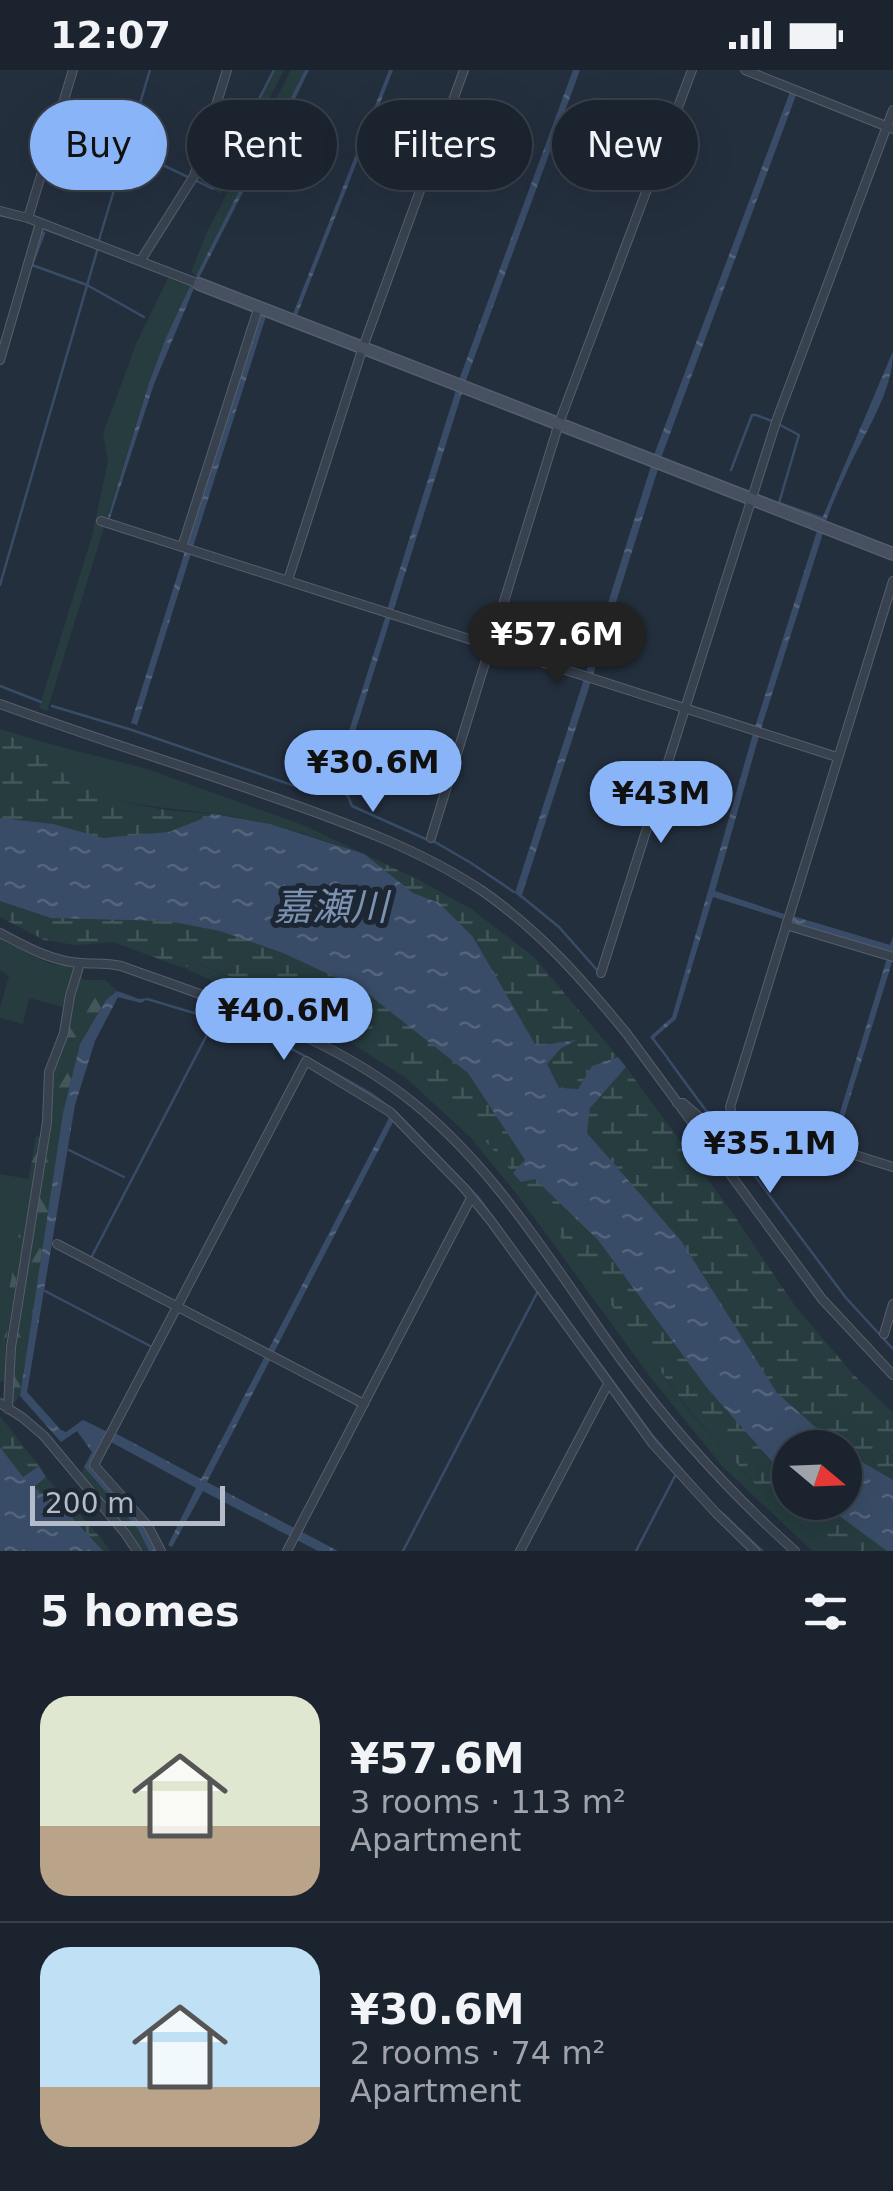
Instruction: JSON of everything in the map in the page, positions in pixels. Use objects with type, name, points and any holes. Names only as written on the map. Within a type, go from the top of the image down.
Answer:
[{"type":"street","points":[[28,218],[73,70]]},
{"type":"street","points":[[142,260],[194,176],[227,70]]},
{"type":"street","points":[[288,580],[363,347],[464,70]]},
{"type":"street","points":[[430,838],[559,423],[692,70]]},
{"type":"street","points":[[745,70],[890,128]]},
{"type":"street","points":[[602,973],[784,398],[890,128],[893,110]]},
{"type":"street","points":[[0,224],[3,212],[28,218],[142,260],[893,554]]},
{"type":"street","points":[[0,360],[40,223]]},
{"type":"street","points":[[182,547],[258,306]]},
{"type":"street","points":[[100,522],[837,757]]},
{"type":"street","points":[[677,1103],[683,1103],[718,1134],[730,1127],[730,1107],[893,581]]},
{"type":"street","points":[[0,704],[372,835],[453,873],[512,913],[556,951],[626,1034],[822,1299],[893,1375]]},
{"type":"street","points":[[786,924],[893,958]]},
{"type":"street","points":[[0,933],[55,959],[121,966],[270,1020],[346,1056],[405,1096],[490,1180],[636,1379],[706,1466],[794,1551]]},
{"type":"street","points":[[80,964],[64,1034],[50,1072],[47,1122],[4,1406],[44,1436],[137,1551]]},
{"type":"street","points":[[161,1551],[148,1526],[94,1465],[306,1062],[390,1112],[471,1198],[492,1221],[653,1444],[754,1551]]},
{"type":"street","points":[[732,1117],[893,1167]]},
{"type":"street","points":[[287,1551],[471,1198]]},
{"type":"street","points":[[57,1244],[364,1404]]},
{"type":"street","points":[[884,1334],[893,1304]]},
{"type":"street","points":[[520,1551],[608,1384]]},
{"type":"green space","points":[[274,70],[284,70],[269,100],[259,100]]},
{"type":"green space","points":[[291,70],[305,70],[290,100],[275,100]]},
{"type":"green space","points":[[229,190],[240,190],[196,276],[191,272]]},
{"type":"green space","points":[[168,278],[190,286],[149,383],[47,711],[39,708],[92,536],[108,461],[103,434],[136,344]]},
{"type":"green space","points":[[0,729],[42,742],[70,783],[128,803],[270,824],[364,854],[417,879],[471,909],[534,957],[618,1057],[592,1066],[578,1089],[557,1097],[532,1053],[210,839],[0,839]]},
{"type":"green space","points":[[42,742],[144,768],[303,825],[364,854],[254,821],[144,805],[91,792],[64,777]]},
{"type":"green space","points":[[0,893],[350,914],[542,1170],[772,1447],[772,1499],[690,1411],[513,1173],[456,1107],[423,1078],[364,1035],[314,1010],[194,962],[184,968],[113,942],[76,945],[44,940],[0,917]]},
{"type":"green space","points":[[0,939],[51,964],[75,968],[84,980],[74,998],[67,1031],[48,1067],[63,1007],[29,998],[23,1024],[0,1018],[9,976],[0,970]]},
{"type":"green space","points":[[193,962],[314,1010],[364,1035],[456,1107],[521,1182],[690,1412],[772,1499],[772,1513],[721,1465],[651,1378],[519,1197],[470,1137],[406,1078],[351,1043],[184,968]]},
{"type":"green space","points":[[84,980],[105,980],[117,991],[106,1000],[80,1044],[63,1114],[20,1395],[15,1402],[10,1400],[13,1345],[52,1120],[53,1072],[74,998]]},
{"type":"green space","points":[[626,1067],[795,1306],[852,1373],[893,1413],[893,1490],[862,1471],[862,1430],[808,1430],[768,1390],[576,1129],[595,1094]]},
{"type":"green space","points":[[36,1136],[41,1138],[5,1347],[5,1381],[0,1382],[0,1343]]},
{"type":"green space","points":[[0,1174],[29,1179],[0,1343]]},
{"type":"green space","points":[[0,1416],[39,1466],[23,1477],[0,1447]]},
{"type":"green space","points":[[84,1467],[138,1529],[149,1551],[141,1551],[131,1532],[81,1474]]},
{"type":"green space","points":[[46,1477],[110,1551],[103,1551],[53,1497],[33,1486]]},
{"type":"green space","points":[[779,1520],[796,1520],[831,1551],[812,1551]]},
{"type":"green space","points":[[796,1520],[856,1520],[893,1551],[831,1551]]},
{"type":"water","points":[[305,70],[309,70],[294,100],[290,100]]},
{"type":"water","points":[[389,70],[393,70],[381,100],[377,100]]},
{"type":"water","points":[[573,70],[580,70],[569,100],[562,100]]},
{"type":"water","points":[[790,92],[796,95],[661,458],[654,455]]},
{"type":"water","points":[[552,127],[552,146],[465,383],[459,380]]},
{"type":"water","points":[[357,151],[357,162],[297,315],[293,314]]},
{"type":"water","points":[[240,190],[244,190],[199,278],[196,276]]},
{"type":"water","points":[[190,286],[194,288],[154,384],[109,521],[149,383]]},
{"type":"water","points":[[260,314],[266,316],[193,547],[187,545]]},
{"type":"water","points":[[893,351],[883,397],[825,523],[821,521]]},
{"type":"water","points":[[456,390],[462,393],[393,612],[387,610]]},
{"type":"water","points":[[651,466],[658,469],[593,675],[586,673]]},
{"type":"water","points":[[817,531],[823,533],[761,729],[755,727]]},
{"type":"water","points":[[185,551],[191,553],[137,725],[131,723]]},
{"type":"water","points":[[386,615],[391,617],[337,789],[331,787]]},
{"type":"water","points":[[584,679],[591,681],[521,898],[515,893]]},
{"type":"water","points":[[753,734],[759,736],[715,891],[784,914],[783,919],[713,897],[676,1019],[654,1038],[667,1059],[650,1037],[672,1017]]},
{"type":"water","name":"嘉瀬川","points":[[214,814],[270,824],[364,854],[413,893],[439,903],[473,937],[536,1046],[577,1040],[561,1048],[547,1064],[559,1088],[578,1089],[592,1066],[618,1057],[626,1067],[590,1108],[587,1133],[682,1242],[777,1393],[819,1430],[772,1430],[772,1462],[707,1388],[598,1240],[535,1179],[521,1182],[513,1173],[525,1160],[468,1073],[363,990],[283,953],[220,931],[168,921],[51,918],[0,901],[0,818],[53,824],[103,838],[169,832]]},
{"type":"water","points":[[793,916],[890,945],[893,937],[893,953],[791,922]]},
{"type":"water","points":[[887,958],[893,959],[833,1145],[831,1142]]},
{"type":"water","points":[[117,991],[139,999],[149,998],[141,1003],[118,997],[95,1041],[75,1105],[27,1392],[61,1430],[66,1432],[83,1420],[201,1479],[389,1118],[393,1122],[207,1482],[338,1551],[318,1551],[203,1491],[172,1547],[168,1545],[196,1488],[111,1440],[91,1465],[146,1530],[156,1551],[149,1551],[138,1529],[84,1467],[92,1452],[77,1431],[61,1442],[20,1396],[63,1113],[80,1044],[106,1000]]},
{"type":"water","points":[[0,1447],[23,1477],[39,1466],[46,1477],[34,1487],[53,1497],[103,1551],[0,1551]]},
{"type":"water","points":[[862,1462],[893,1480],[893,1551],[887,1551],[845,1520],[862,1520]]},
{"type":"waterway","points":[[99,240],[150,70]]},
{"type":"waterway","points":[[259,100],[274,70]]},
{"type":"waterway","points":[[167,167],[187,177]]},
{"type":"waterway","points":[[42,228],[91,246]]},
{"type":"waterway","points":[[40,232],[44,233],[32,265],[87,285],[144,317]]},
{"type":"waterway","points":[[0,585],[97,251]]},
{"type":"waterway","points":[[731,470],[752,415],[772,421]]},
{"type":"waterway","points":[[780,425],[799,435],[779,503],[822,518]]},
{"type":"waterway","points":[[0,686],[41,702]]},
{"type":"waterway","points":[[52,706],[318,794],[335,787],[348,796],[352,806],[428,840]]},
{"type":"waterway","points":[[435,842],[514,892]]},
{"type":"waterway","points":[[521,896],[559,927],[597,970]]},
{"type":"waterway","points":[[147,999],[221,1021],[294,1050],[397,1113],[478,1197],[652,1435],[697,1487]]},
{"type":"waterway","points":[[92,1256],[211,1027]]},
{"type":"waterway","points":[[668,1059],[718,1127]]},
{"type":"waterway","points":[[724,1135],[846,1298],[893,1349]]},
{"type":"waterway","points":[[69,1150],[124,1177]]},
{"type":"waterway","points":[[45,1291],[152,1347]]},
{"type":"waterway","points":[[403,1551],[537,1293]]},
{"type":"waterway","points":[[636,1551],[675,1476]]},
{"type":"waterway","points":[[723,1514],[762,1551]]}]
